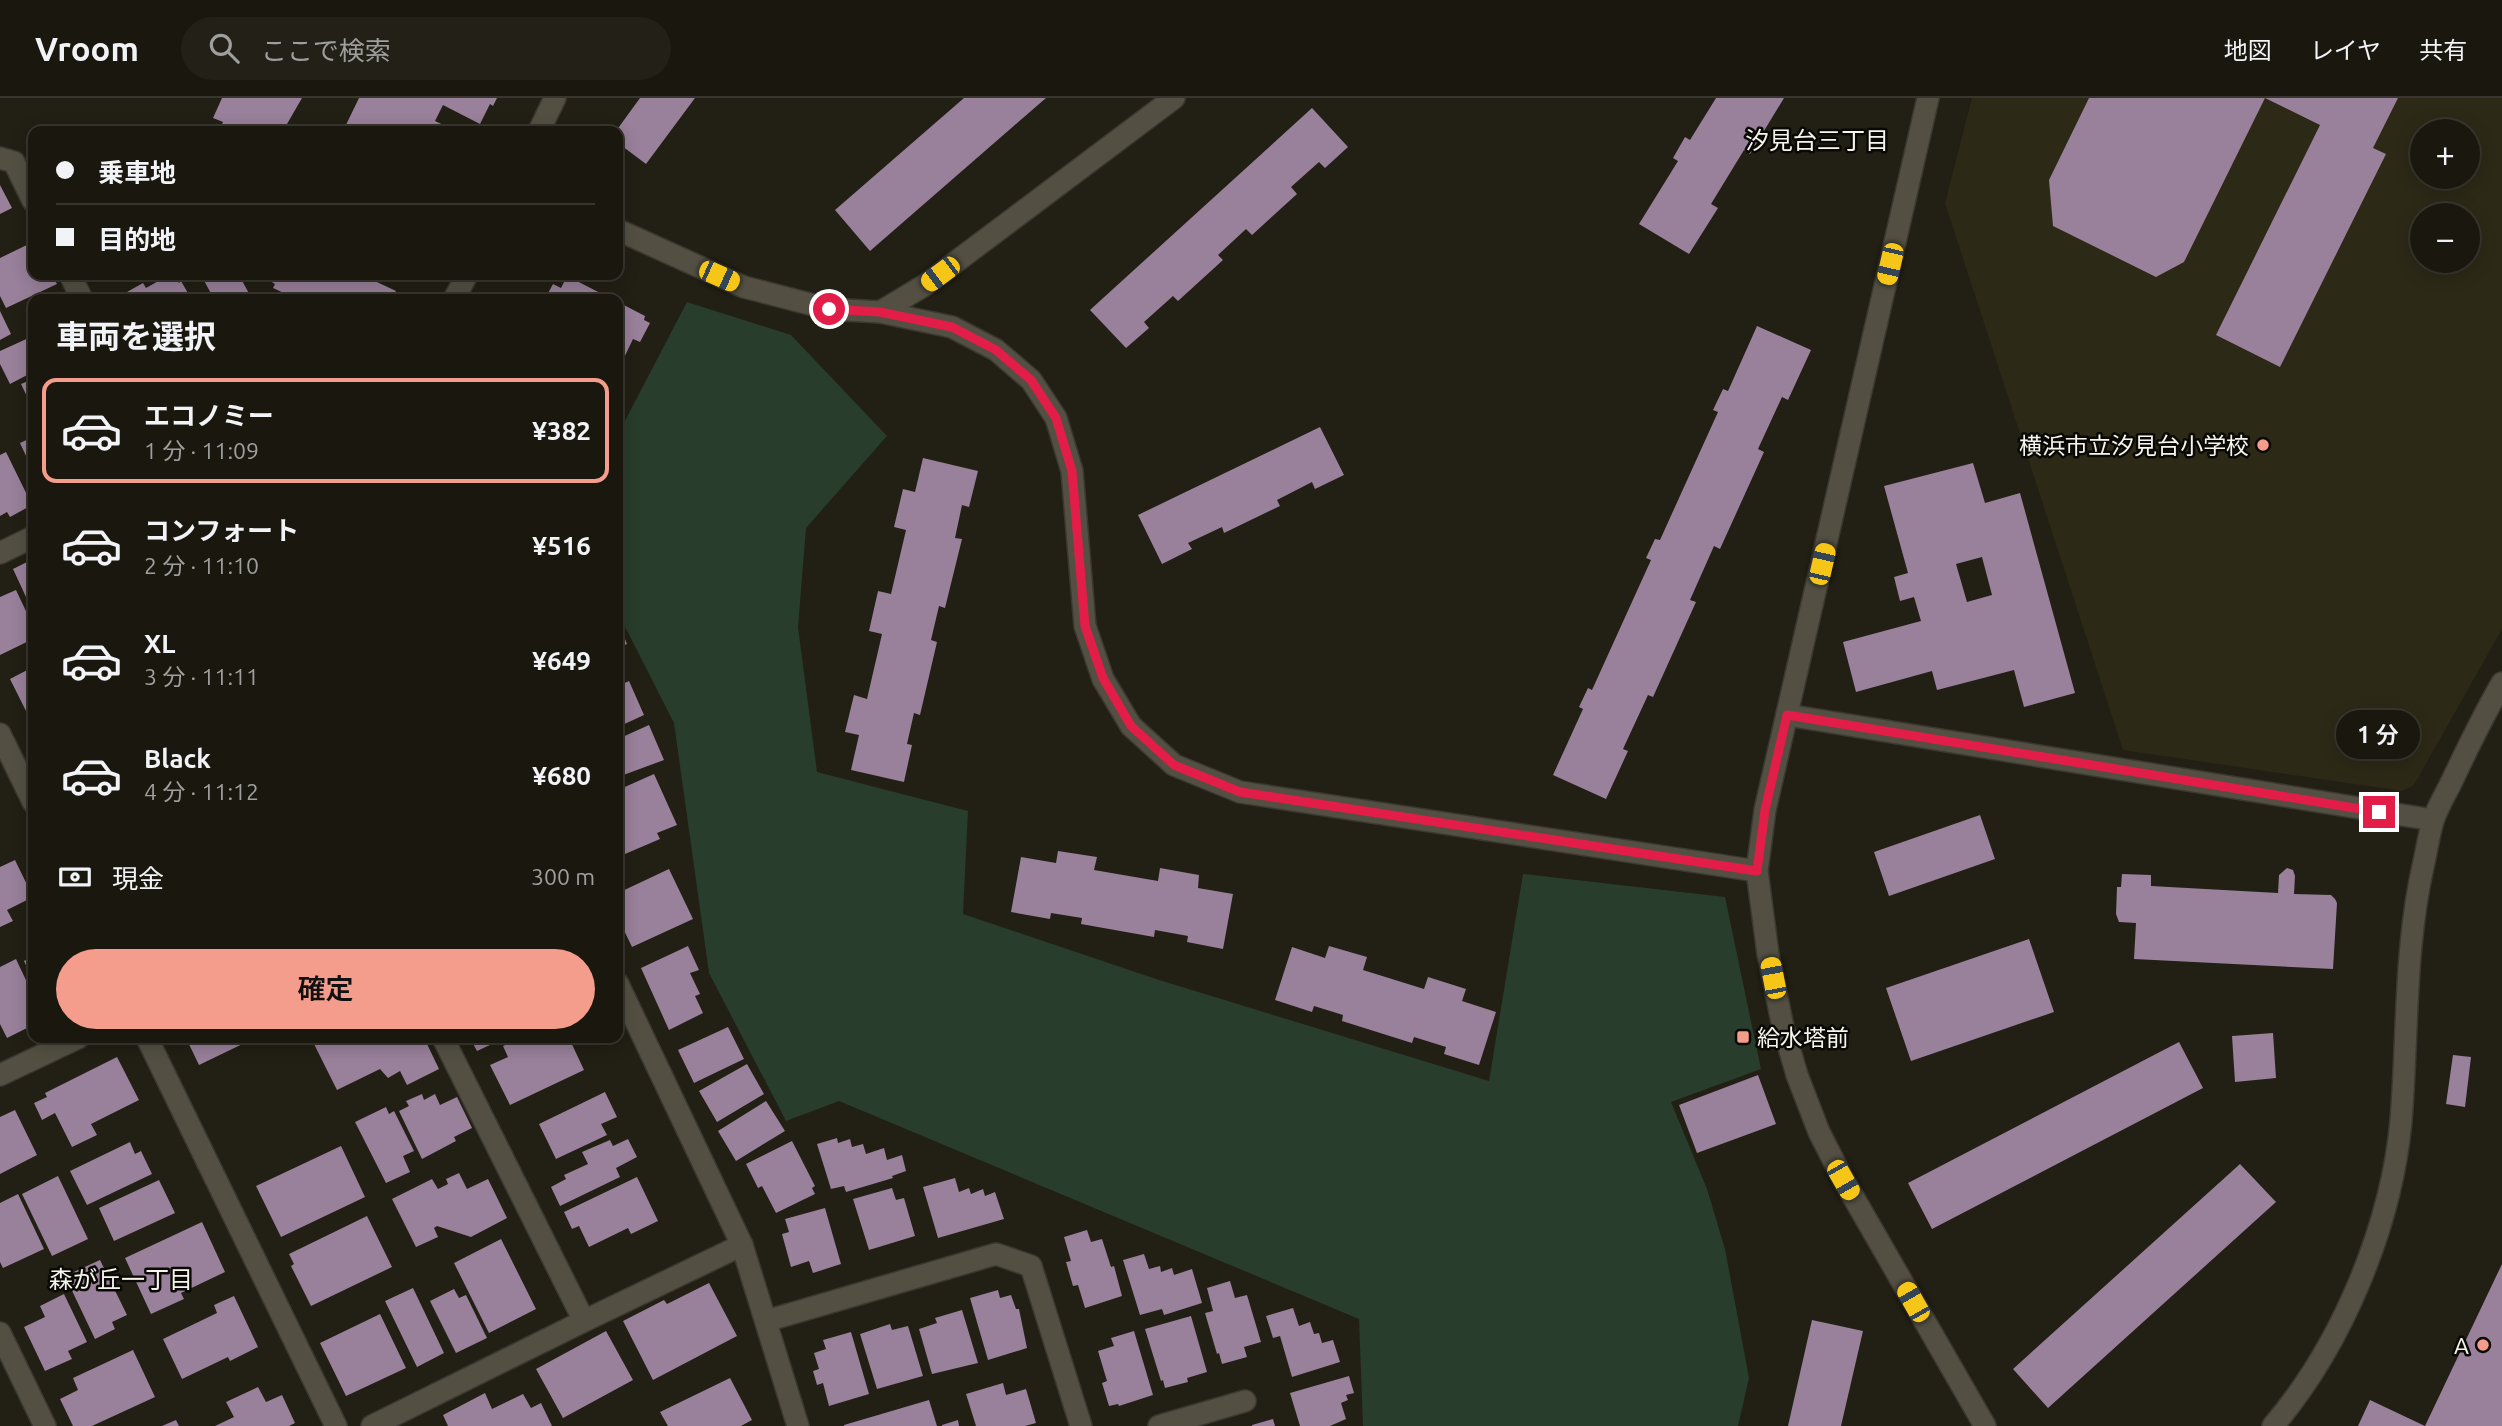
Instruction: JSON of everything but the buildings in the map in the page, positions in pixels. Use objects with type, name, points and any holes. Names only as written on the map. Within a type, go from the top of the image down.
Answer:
[{"type":"street","points":[[541,126],[555,98]]},
{"type":"street","points":[[880,312],[925,285],[1174,98]]},
{"type":"street","points":[[1928,98],[1765,810],[1757,871],[1768,954],[1783,1027],[1797,1075],[1819,1132],[1879,1244],[1986,1426]]},
{"type":"street","points":[[0,158],[14,162],[28,191]]},
{"type":"street","points":[[623,232],[744,287],[829,309],[880,312],[952,327],[996,350],[1031,380],[1056,418],[1072,471],[1085,626],[1103,678],[1131,726],[1174,765],[1240,792],[1757,871]]},
{"type":"street","points":[[0,553],[28,539]]},
{"type":"street","points":[[2273,1426],[2294,1402],[2331,1343],[2364,1271],[2388,1200],[2400,1123],[2407,974],[2418,888],[2433,820],[2480,721],[2502,683]]},
{"type":"street","points":[[1787,715],[2433,820]]},
{"type":"street","points":[[0,734],[28,792]]},
{"type":"street","points":[[623,995],[742,1245],[798,1426]]},
{"type":"street","points":[[0,1075],[67,1043]]},
{"type":"street","points":[[149,1043],[336,1426]]},
{"type":"street","points":[[445,1043],[584,1321]]},
{"type":"street","points":[[372,1426],[742,1245]]},
{"type":"street","points":[[766,1321],[996,1254],[1031,1266],[1081,1426]]},
{"type":"street","points":[[0,1333],[45,1426]]},
{"type":"street","points":[[1159,1426],[1245,1401]]},
{"type":"shaded area","name":"横浜市立汐見台小学校","points":[[1972,98],[2502,98],[2502,629],[2414,785],[2402,791],[2123,750],[1945,203]]},
{"type":"green space","points":[[687,302],[791,335],[887,436],[806,528],[798,627],[817,772],[968,811],[963,914],[1156,979],[1489,1081],[1523,874],[1725,897],[1761,1069],[1671,1102],[1707,1189],[1725,1249],[1749,1378],[1738,1426],[1363,1426],[1359,1319],[839,1101],[786,1121],[709,973],[674,723],[623,623],[623,424]]},
{"type":"place","name":"横浜市立汐見台小学校","points":[[2263,445]]},
{"type":"place","name":"給水塔前","points":[[1743,1037]]},
{"type":"place","name":"A","points":[[2483,1345]]},
{"type":"district","name":"汐見台三丁目","points":[[1817,140]]},
{"type":"district","name":"森が丘一丁目","points":[[121,1279]]},
{"type":"route","points":[[829,309],[880,312],[952,327],[996,350],[1031,380],[1056,418],[1072,471],[1085,626],[1103,678],[1131,726],[1174,765],[1240,792],[1757,871],[1765,810],[1787,715],[2379,812]]}]
